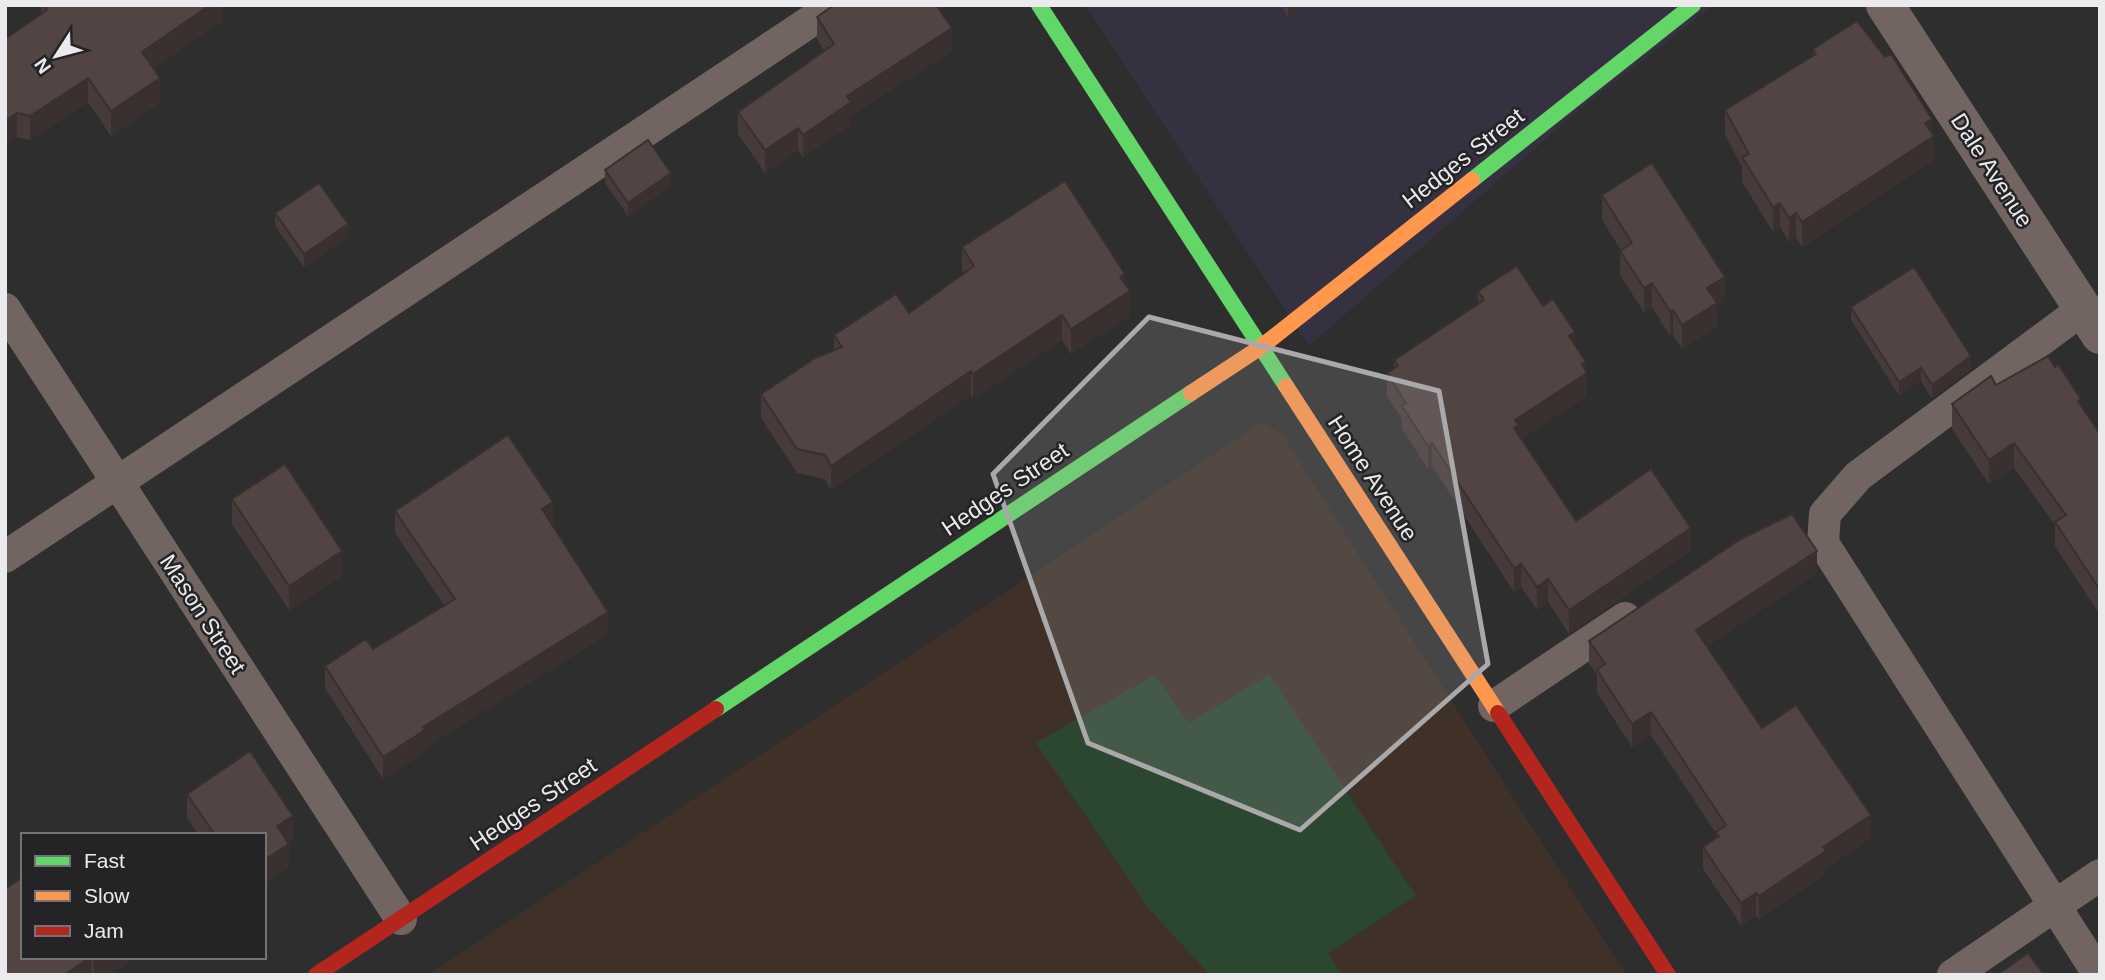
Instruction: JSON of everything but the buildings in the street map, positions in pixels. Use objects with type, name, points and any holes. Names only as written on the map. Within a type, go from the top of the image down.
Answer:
[{"type":"street","name":"Home Avenue","points":[[1040,5],[1668,975]]},
{"type":"street","name":"Hedges Street","points":[[316,975],[1261,347],[1693,5]]},
{"type":"street","name":"Dale Avenue","points":[[1885,5],[2091,322]]},
{"type":"lane","points":[[5,557],[835,5]]},
{"type":"lane","name":"Mason Street","points":[[5,309],[401,919]]},
{"type":"lane","points":[[2091,322],[1858,476],[1811,515],[1823,543],[2099,975]]},
{"type":"lane","points":[[1494,706],[1651,600]]},
{"type":"lane","points":[[1953,975],[2100,875]]},
{"type":"highlighted area","points":[[1149,317],[1439,391],[1488,664],[1300,830],[1088,743],[993,474]]},
{"type":"shaded area","points":[[1085,5],[1713,5],[1573,115],[1309,346]]},
{"type":"shaded area","points":[[1261,423],[1281,433],[1626,975],[428,975]]},
{"type":"green space","points":[[1155,675],[1189,723],[1269,675],[1416,896],[1328,953],[1342,975],[1210,975],[1149,909],[1036,743]]},
{"type":"traffic: fast","points":[[1039,5],[1286,386]]},
{"type":"traffic: fast","points":[[1472,180],[1693,5]]},
{"type":"traffic: fast","points":[[716,709],[1191,393]]},
{"type":"traffic: slow","points":[[1191,393],[1261,347],[1472,180]]},
{"type":"traffic: slow","points":[[1286,386],[1498,713]]},
{"type":"traffic: jam","points":[[316,975],[716,709]]},
{"type":"traffic: jam","points":[[1498,713],[1668,975]]}]
